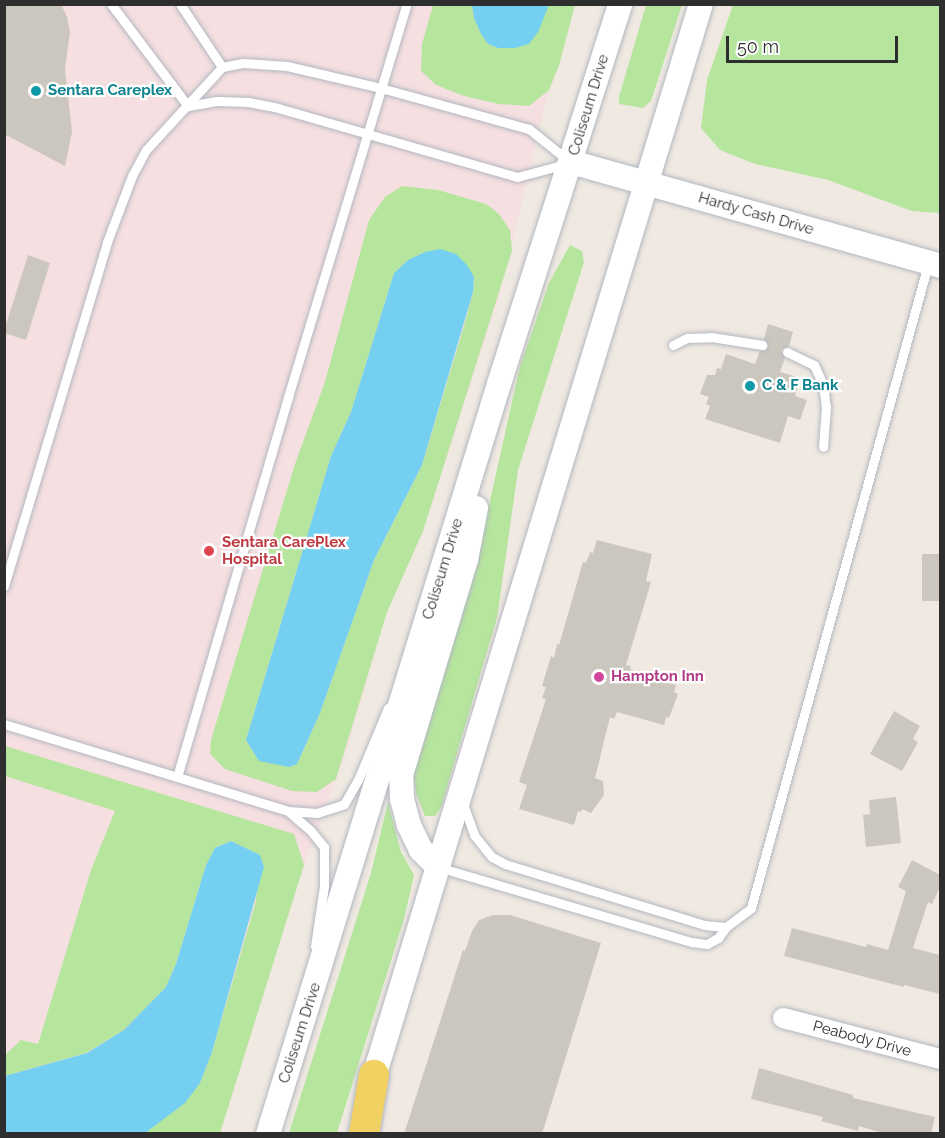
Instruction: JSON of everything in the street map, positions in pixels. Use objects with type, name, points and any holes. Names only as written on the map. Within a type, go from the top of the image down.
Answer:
[{"type":"main road","points":[[364,1134],[374,1075]]},
{"type":"street","name":"Coliseum Drive","points":[[268,1134],[499,384],[620,4]]},
{"type":"street","points":[[357,1134],[701,4]]},
{"type":"street","name":"Hardy Cash Drive","points":[[571,162],[934,264]]},
{"type":"street","points":[[438,867],[421,850],[409,825],[402,799],[401,775],[466,560],[499,384]]},
{"type":"street","name":"Peabody Drive","points":[[783,1018],[940,1059]]},
{"type":"lane","points":[[111,4],[188,106]]},
{"type":"lane","points":[[180,4],[222,67]]},
{"type":"lane","points":[[177,777],[407,4]]},
{"type":"lane","points":[[4,586],[107,242],[123,198],[146,150],[222,67],[243,63],[271,64],[381,88],[529,129],[571,162]]},
{"type":"lane","points":[[188,106],[217,101],[248,102],[368,133],[517,177],[571,162]]},
{"type":"lane","points":[[438,867],[692,942],[707,944],[718,938],[726,927],[751,908],[860,502],[934,264]]},
{"type":"lane","points":[[674,345],[687,338],[711,336],[762,345]]},
{"type":"lane","points":[[787,352],[814,365],[824,384],[826,407],[823,447]]},
{"type":"lane","points":[[4,724],[288,811],[317,813],[344,804],[358,780],[437,590]]},
{"type":"lane","points":[[459,796],[474,835],[492,857],[505,864],[704,925],[726,927]]},
{"type":"lane","points":[[288,811],[311,831],[324,847],[324,886],[302,1028]]},
{"type":"shaded area","name":"Sentara CarePlex Hospital","points":[[5,5],[575,5],[559,65],[549,90],[499,297],[423,531],[387,612],[345,756],[304,865],[220,1133],[5,1134]]},
{"type":"green space","points":[[433,5],[472,5],[474,18],[488,44],[498,48],[515,48],[549,5],[575,5],[559,65],[549,90],[529,106],[499,104],[464,96],[436,85],[421,71],[422,44]]},
{"type":"green space","points":[[646,5],[682,5],[651,101],[643,108],[619,104],[619,97]]},
{"type":"green space","points":[[733,5],[940,5],[940,213],[912,211],[828,180],[755,164],[720,150],[701,128],[707,80]]},
{"type":"green space","points":[[402,186],[438,190],[486,204],[499,214],[510,230],[512,251],[423,531],[387,612],[336,779],[317,792],[292,791],[225,769],[210,754],[211,740],[295,464],[325,382],[369,220],[385,197]],"holes":[[[425,252],[474,277],[473,292],[464,326],[422,465],[374,560],[320,713],[297,764],[289,767],[259,760],[246,740],[331,456],[351,412],[394,273],[408,260]]]},
{"type":"green space","points":[[570,245],[582,251],[584,262],[518,470],[497,618],[441,808],[435,816],[425,816],[416,793],[413,770],[482,537],[520,366],[549,283]]},
{"type":"green space","points":[[5,746],[294,834],[304,865],[220,1133],[145,1133],[200,1083],[212,1052],[256,901],[260,855],[231,841],[215,848],[206,865],[176,964],[166,987],[124,1030],[86,1053],[5,1076],[5,1055],[21,1040],[38,1044],[91,870],[115,811],[5,776]]},
{"type":"green space","points":[[388,802],[401,852],[414,875],[404,919],[337,1133],[289,1133],[371,873]]},
{"type":"water","points":[[472,4],[549,5],[538,32],[529,44],[515,48],[498,48],[488,44],[481,34],[474,18]]},
{"type":"water","points":[[440,249],[456,254],[467,265],[474,277],[473,292],[422,465],[374,560],[320,713],[297,764],[289,767],[259,761],[246,740],[331,456],[351,412],[394,273],[408,260],[425,252]]},
{"type":"water","points":[[231,841],[260,855],[264,867],[212,1052],[200,1083],[185,1103],[145,1133],[5,1133],[5,1076],[87,1053],[124,1030],[166,987],[176,964],[206,865],[215,848]]},
{"type":"building","name":"Sentara Careplex","points":[[4,4],[61,4],[67,17],[70,32],[65,69],[72,132],[65,166],[4,134]]},
{"type":"building","points":[[28,255],[50,263],[26,340],[4,333],[4,331]]},
{"type":"building","name":"C & F Bank","points":[[768,324],[793,332],[789,346],[781,350],[785,358],[780,372],[800,378],[795,396],[807,400],[800,420],[788,416],[780,443],[705,419],[710,406],[706,404],[709,397],[700,394],[707,375],[715,375],[717,368],[721,369],[726,354],[755,364],[760,351],[765,351],[768,347],[764,339]]},
{"type":"building","name":"Hampton Inn","points":[[597,540],[652,554],[646,581],[651,582],[626,665],[631,666],[630,669],[676,685],[674,692],[678,694],[664,725],[617,712],[614,719],[610,717],[595,778],[603,781],[604,795],[591,813],[582,809],[581,812],[578,811],[574,825],[519,809],[527,785],[519,782],[546,699],[542,698],[546,687],[542,686],[551,656],[554,658],[557,644],[559,645],[583,562],[586,563],[590,552],[593,553]]},
{"type":"building","points":[[922,554],[940,554],[940,601],[922,601]]},
{"type":"building","points":[[894,711],[920,726],[913,739],[918,742],[902,771],[870,754]]},
{"type":"building","points":[[896,797],[901,843],[866,847],[863,815],[870,814],[869,800]]},
{"type":"building","points":[[912,860],[940,875],[940,887],[932,904],[928,902],[913,948],[940,955],[940,994],[784,956],[792,928],[866,947],[867,944],[888,950],[906,891],[898,887]]},
{"type":"building","points":[[493,915],[510,915],[601,943],[542,1134],[404,1134],[463,950],[465,951],[472,931],[479,920]]},
{"type":"building","points":[[759,1068],[853,1095],[853,1098],[935,1117],[931,1134],[886,1134],[859,1126],[858,1131],[821,1121],[823,1117],[751,1099]]},
{"type":"place","name":"Sentara Careplex","points":[[36,91]]},
{"type":"place","name":"C & F Bank","points":[[750,386]]},
{"type":"place","name":"Sentara CarePlex Hospital","points":[[209,551]]},
{"type":"place","name":"Hampton Inn","points":[[599,677]]}]
